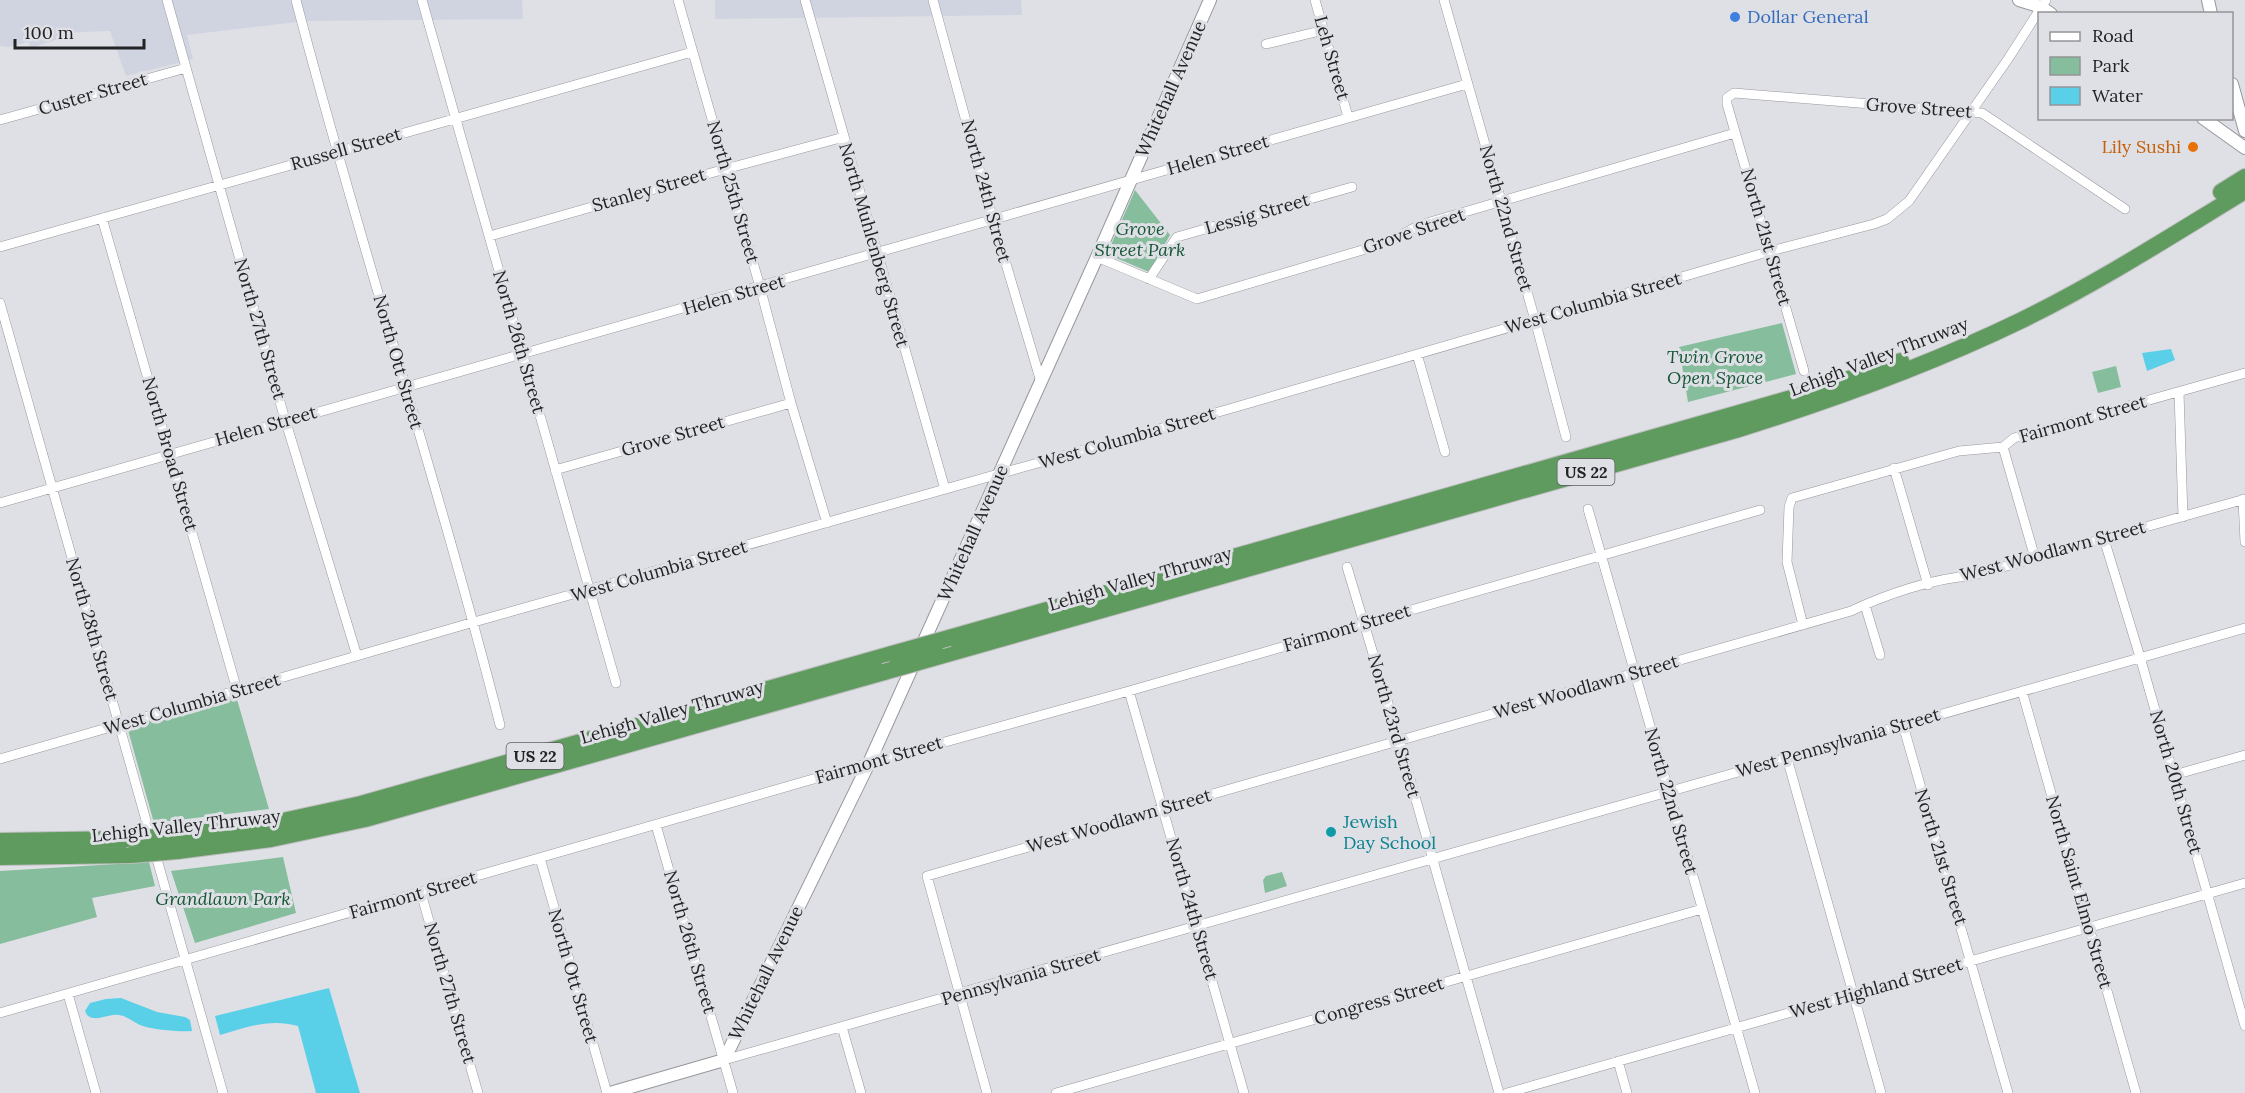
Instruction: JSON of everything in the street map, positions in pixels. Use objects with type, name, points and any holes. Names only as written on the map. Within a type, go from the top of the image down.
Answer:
[{"type":"highway","name":"Lehigh Valley Thruway","points":[[0,857],[175,843],[271,839],[365,819],[1727,432],[1844,394],[1934,360],[2020,321],[2104,276],[2201,211],[2245,177]]},
{"type":"highway","name":"Lehigh Valley Thruway","points":[[175,843],[362,804],[1802,395],[1929,350],[2015,310],[2201,211],[2245,191]]},
{"type":"highway","name":"Lehigh Valley Thruway","points":[[0,841],[128,847]]},
{"type":"street","name":"North 27th Street","points":[[167,0],[357,656]]},
{"type":"street","name":"North Ott Street","points":[[296,0],[474,622],[500,724]]},
{"type":"street","name":"North 26th Street","points":[[422,0],[616,683]]},
{"type":"street","name":"North 25th Street","points":[[678,0],[760,287],[790,403],[827,523]]},
{"type":"street","name":"North Muhlenberg Street","points":[[805,0],[945,489]]},
{"type":"street","name":"North 24th Street","points":[[933,0],[993,220],[1041,382]]},
{"type":"street","name":"Whitehall Avenue","points":[[724,1060],[869,763],[1210,0]]},
{"type":"street","name":"Leh Street","points":[[1316,0],[1348,117]]},
{"type":"street","name":"North 22nd Street","points":[[1444,0],[1566,437]]},
{"type":"street","points":[[2019,0],[2042,5]]},
{"type":"street","name":"West Columbia Street","points":[[0,758],[999,474],[1771,250],[1874,224],[1898,211],[1909,201],[2042,5]]},
{"type":"street","points":[[1266,44],[1324,30]]},
{"type":"street","name":"Russell Street","points":[[0,247],[692,52]]},
{"type":"street","name":"Custer Street","points":[[0,120],[186,68]]},
{"type":"street","name":"Helen Street","points":[[0,503],[1467,84]]},
{"type":"street","points":[[2233,88],[2245,131]]},
{"type":"street","name":"Grove Street","points":[[1727,104],[1727,98],[1734,93],[1982,113],[2125,209]]},
{"type":"street","name":"North 21st Street","points":[[1727,104],[1771,250],[1804,371]]},
{"type":"street","points":[[2206,120],[2245,148]]},
{"type":"street","name":"Grove Street","points":[[1097,257],[1197,299],[1386,243],[1420,225],[1736,133]]},
{"type":"street","name":"Stanley Street","points":[[490,236],[844,137]]},
{"type":"street","name":"Lessig Street","points":[[1149,279],[1177,237],[1352,187]]},
{"type":"street","name":"North Broad Street","points":[[102,218],[237,690]]},
{"type":"street","name":"North 28th Street","points":[[0,303],[223,1093]]},
{"type":"street","points":[[1417,354],[1445,452]]},
{"type":"street","name":"Fairmont Street","points":[[1803,625],[1787,562],[1789,507],[1791,500],[1795,497],[1959,452],[2003,447],[2014,438],[2245,373]]},
{"type":"street","points":[[2179,392],[2183,517]]},
{"type":"street","name":"Grove Street","points":[[555,470],[790,403]]},
{"type":"street","points":[[2003,447],[2035,558]]},
{"type":"street","points":[[1894,468],[1928,585]]},
{"type":"street","points":[[2244,499],[2245,542]]},
{"type":"street","name":"West Woodlawn Street","points":[[961,994],[927,876],[1803,625],[1953,577],[1971,576],[2244,499]]},
{"type":"street","name":"North 22nd Street","points":[[1588,509],[1755,1093]]},
{"type":"street","name":"Fairmont Street","points":[[0,1013],[1760,510]]},
{"type":"street","name":"North 20th Street","points":[[2104,539],[2243,1011],[2245,1026]]},
{"type":"street","name":"North 23rd Street","points":[[1347,567],[1399,740],[1499,1093]]},
{"type":"street","points":[[1865,604],[1880,655]]},
{"type":"street","name":"West Pennsylvania Street","points":[[1432,859],[2245,628]]},
{"type":"street","name":"North 24th Street","points":[[1129,691],[1244,1093]]},
{"type":"street","name":"North Saint Elmo Street","points":[[2022,691],[2136,1093]]},
{"type":"street","name":"North 21st Street","points":[[1903,725],[2008,1093]]},
{"type":"street","points":[[2174,775],[2245,755]]},
{"type":"street","points":[[1787,758],[1881,1093]]},
{"type":"street","name":"North 26th Street","points":[[656,825],[733,1093]]},
{"type":"street","name":"North Ott Street","points":[[540,858],[608,1093]]},
{"type":"street","name":"Pennsylvania Street","points":[[608,1093],[1432,859]]},
{"type":"street","name":"West Highland Street","points":[[1507,1093],[2245,883]]},
{"type":"street","name":"North 27th Street","points":[[421,892],[478,1093]]},
{"type":"street","name":"Congress Street","points":[[1056,1093],[1702,909]]},
{"type":"street","points":[[68,994],[96,1093]]},
{"type":"street","points":[[961,994],[987,1093]]},
{"type":"street","points":[[842,1028],[861,1093]]},
{"type":"street","points":[[1618,1061],[1627,1093]]},
{"type":"shaded area","points":[[0,0],[522,0],[523,19],[305,21],[187,35],[193,59],[126,76],[110,31],[58,33],[59,39],[31,48],[28,42],[9,47],[0,46]]},
{"type":"shaded area","points":[[715,0],[1021,0],[1022,15],[715,19]]},
{"type":"green space","name":"Grove Street Park","points":[[1135,190],[1170,235],[1149,272],[1107,254]]},
{"type":"green space","name":"Twin Grove Open Space","points":[[1782,323],[1796,374],[1688,402],[1679,347]]},
{"type":"green space","points":[[2116,366],[2121,387],[2098,393],[2092,372]]},
{"type":"green space","points":[[236,696],[269,809],[154,823],[128,730],[135,725]]},
{"type":"green space","name":"Grandlawn Park","points":[[283,857],[296,913],[195,943],[171,871]]},
{"type":"green space","points":[[149,862],[155,886],[92,898],[97,917],[0,944],[0,871]]},
{"type":"green space","points":[[1282,872],[1287,886],[1265,893],[1263,880],[1266,876]]},
{"type":"water","points":[[2171,349],[2175,360],[2147,371],[2142,353]]},
{"type":"water","points":[[329,988],[360,1093],[316,1093],[298,1026],[268,1023],[220,1035],[215,1016]]},
{"type":"water","points":[[121,998],[157,1012],[185,1017],[190,1020],[192,1031],[152,1028],[119,1015],[94,1018],[87,1015],[85,1011],[90,1003]]},
{"type":"place","name":"Dollar General","points":[[1735,17]]},
{"type":"place","name":"Lily Sushi","points":[[2193,147]]},
{"type":"place","name":"Jewish Day School","points":[[1331,832]]}]
